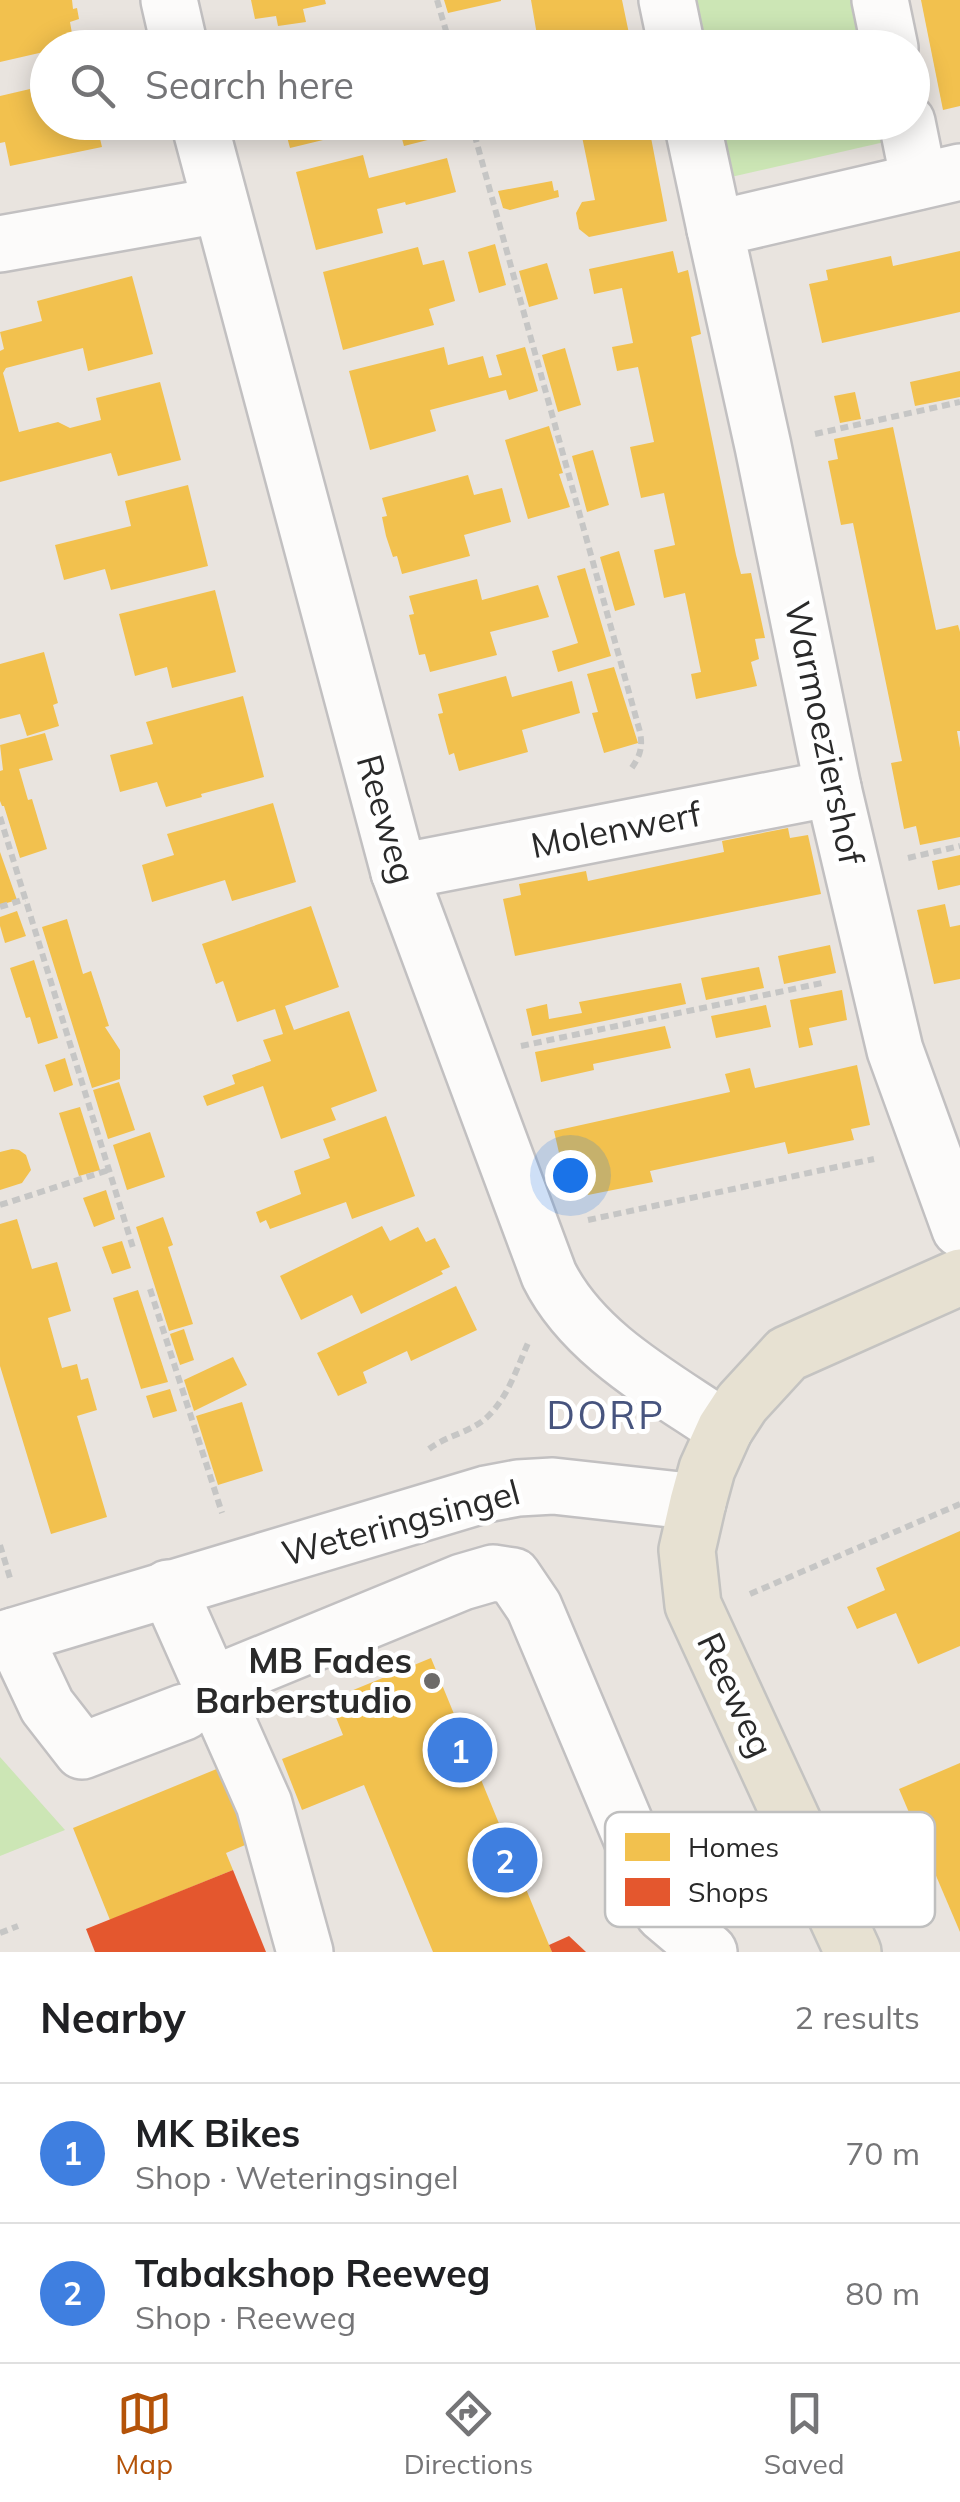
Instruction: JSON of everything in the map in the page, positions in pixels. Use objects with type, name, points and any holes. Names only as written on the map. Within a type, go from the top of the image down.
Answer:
[{"type":"main road","name":"Reeweg","points":[[788,1812],[693,1605],[687,1550],[707,1468],[725,1428],[787,1354],[960,1278]]},
{"type":"main road","name":"Reeweg","points":[[841,1927],[852,1952]]},
{"type":"street","points":[[169,0],[176,30]]},
{"type":"street","points":[[667,0],[673,30]]},
{"type":"street","points":[[880,0],[886,30]]},
{"type":"street","name":"Reeweg","points":[[204,140],[399,872],[533,1232],[561,1298],[576,1316],[620,1356],[725,1428]]},
{"type":"street","name":"Warmoeziershof","points":[[696,140],[894,1050],[960,1229]]},
{"type":"street","points":[[715,228],[940,176],[918,140]]},
{"type":"street","points":[[0,244],[220,205]]},
{"type":"street","name":"Molenwerf","points":[[399,872],[834,788]]},
{"type":"street","name":"Weteringsingel","points":[[620,1812],[534,1607],[513,1576],[494,1573],[462,1582],[82,1751],[46,1706],[7,1638],[435,1508],[518,1488],[553,1486],[698,1502]]},
{"type":"street","points":[[168,1588],[198,1699],[264,1804],[306,1952]]},
{"type":"street","name":"Weteringsingel","points":[[680,1927],[709,1952]]},
{"type":"path","points":[[437,0],[445,30]]},
{"type":"path","points":[[476,140],[640,732],[640,756],[605,811],[605,833]]},
{"type":"path","points":[[763,446],[960,402]]},
{"type":"path","points":[[0,817],[134,1251]]},
{"type":"path","points":[[0,907],[25,899]]},
{"type":"path","points":[[468,1058],[877,971]]},
{"type":"path","points":[[533,1232],[929,1146]]},
{"type":"path","points":[[0,1204],[109,1170]]},
{"type":"path","points":[[150,1289],[239,1567]]},
{"type":"path","points":[[435,1508],[428,1450],[486,1418],[506,1392],[540,1318],[561,1298]]},
{"type":"path","points":[[693,1605],[754,1593],[960,1504]]},
{"type":"path","points":[[0,1933],[18,1926]]},
{"type":"green space","points":[[693,0],[858,0],[864,30],[699,30]]},
{"type":"green space","points":[[723,140],[889,140],[889,141],[731,177]]},
{"type":"green space","points":[[0,1757],[65,1830],[0,1856]]},
{"type":"building: Homes","points":[[0,0],[72,0],[79,19],[70,22],[71,30],[30,30],[30,55],[0,62]]},
{"type":"building: Homes","points":[[251,0],[325,0],[326,4],[303,9],[306,22],[278,26],[276,16],[255,19]]},
{"type":"building: Homes","points":[[444,0],[501,0],[501,1],[448,13]]},
{"type":"building: Homes","points":[[531,0],[622,0],[628,30],[536,30]]},
{"type":"building: Homes","points":[[921,0],[960,0],[960,106],[943,110]]},
{"type":"building: Homes","points":[[30,89],[30,140],[100,140],[102,147],[10,166],[5,142],[0,143],[0,96]]},
{"type":"building: Homes","points":[[288,140],[323,140],[290,148]]},
{"type":"building: Homes","points":[[402,140],[428,140],[404,146]]},
{"type":"building: Homes","points":[[583,140],[651,140],[667,221],[589,237],[579,229],[576,213],[582,202],[595,200]]},
{"type":"building: Homes","points":[[363,155],[369,178],[447,158],[456,192],[377,209],[383,233],[316,250],[296,172]]},
{"type":"building: Homes","points":[[552,181],[559,197],[510,210],[503,208],[498,191]]},
{"type":"building: Homes","points":[[495,244],[506,285],[479,293],[468,252]]},
{"type":"building: Homes","points":[[418,247],[423,265],[444,260],[455,301],[429,309],[434,325],[343,350],[323,272]]},
{"type":"building: Homes","points":[[673,251],[678,273],[688,270],[701,334],[691,337],[736,555],[741,574],[751,573],[765,638],[755,639],[759,659],[751,662],[757,686],[696,699],[691,674],[701,672],[685,593],[664,598],[654,550],[675,545],[664,493],[641,498],[630,447],[654,442],[638,367],[617,371],[612,347],[633,343],[622,288],[594,294],[589,269]]},
{"type":"building: Homes","points":[[960,251],[960,312],[822,343],[809,284],[828,280],[826,270],[891,256],[893,266]]},
{"type":"building: Homes","points":[[547,263],[558,299],[529,307],[519,271]]},
{"type":"building: Homes","points":[[132,276],[153,354],[88,371],[83,348],[6,368],[3,373],[19,432],[58,422],[70,428],[101,420],[96,398],[160,382],[181,460],[118,476],[111,453],[0,482],[0,351],[4,349],[0,332],[42,321],[37,301]]},
{"type":"building: Homes","points":[[444,347],[448,365],[483,356],[489,378],[502,375],[496,355],[525,347],[538,391],[509,400],[506,390],[430,410],[436,431],[370,450],[349,371]]},
{"type":"building: Homes","points":[[565,348],[581,405],[558,412],[542,355]]},
{"type":"building: Homes","points":[[960,371],[960,397],[915,406],[910,382]]},
{"type":"building: Homes","points":[[855,392],[861,419],[840,423],[834,396]]},
{"type":"building: Homes","points":[[549,426],[570,507],[528,519],[505,440]]},
{"type":"building: Homes","points":[[893,427],[936,630],[958,625],[960,632],[960,837],[920,845],[916,826],[904,829],[891,763],[902,761],[853,523],[841,525],[828,461],[838,459],[834,439]]},
{"type":"building: Homes","points":[[593,450],[609,505],[587,512],[572,456]]},
{"type":"building: Homes","points":[[468,475],[474,495],[502,488],[511,522],[464,535],[470,556],[402,574],[386,536],[382,517],[387,516],[382,498]]},
{"type":"building: Homes","points":[[188,485],[208,566],[111,590],[105,569],[64,580],[55,545],[131,526],[125,501]]},
{"type":"building: Homes","points":[[619,551],[635,605],[615,611],[600,557]]},
{"type":"building: Homes","points":[[585,568],[611,656],[558,672],[552,651],[578,643],[557,576]]},
{"type":"building: Homes","points":[[477,579],[482,600],[538,585],[549,617],[490,632],[497,655],[430,672],[425,654],[419,655],[409,615],[414,614],[409,596]]},
{"type":"building: Homes","points":[[215,590],[236,672],[172,688],[167,667],[135,676],[119,614]]},
{"type":"building: Homes","points":[[44,652],[58,703],[53,705],[59,726],[27,736],[20,714],[0,719],[0,664]]},
{"type":"building: Homes","points":[[614,667],[638,743],[604,753],[592,713],[598,712],[587,674]]},
{"type":"building: Homes","points":[[506,676],[512,697],[572,681],[580,713],[522,730],[528,752],[459,771],[454,753],[449,755],[438,714],[443,713],[438,694]]},
{"type":"building: Homes","points":[[243,696],[264,777],[166,807],[157,782],[120,792],[110,755],[153,744],[146,722]]},
{"type":"building: Homes","points":[[45,733],[53,760],[19,769],[47,849],[20,858],[0,801],[0,745]]},
{"type":"building: Homes","points":[[273,803],[296,882],[232,901],[225,880],[152,902],[142,865],[174,855],[167,834]]},
{"type":"building: Homes","points":[[788,828],[790,838],[808,835],[821,894],[515,956],[503,899],[521,895],[519,884],[586,871],[588,881],[724,852],[722,841]]},
{"type":"building: Homes","points":[[0,852],[17,900],[0,905]]},
{"type":"building: Homes","points":[[960,855],[960,885],[938,890],[932,861]]},
{"type":"building: Homes","points":[[945,904],[950,927],[960,925],[960,979],[934,984],[917,910]]},
{"type":"building: Homes","points":[[311,906],[339,987],[285,1006],[294,1030],[349,1011],[377,1091],[331,1108],[336,1120],[281,1139],[263,1086],[207,1106],[203,1096],[235,1084],[232,1075],[271,1061],[263,1040],[283,1034],[275,1009],[237,1022],[223,981],[216,984],[202,944]]},
{"type":"building: Homes","points":[[17,911],[26,936],[5,943],[0,917]]},
{"type":"building: Homes","points":[[67,919],[83,974],[91,971],[109,1026],[105,1027],[120,1050],[120,1079],[92,1088],[42,927]]},
{"type":"building: Homes","points":[[830,945],[836,973],[784,984],[778,956]]},
{"type":"building: Homes","points":[[34,960],[58,1038],[38,1044],[10,968]]},
{"type":"building: Homes","points":[[759,967],[764,988],[706,1000],[701,978]]},
{"type":"building: Homes","points":[[681,983],[686,1004],[532,1036],[526,1009],[547,1004],[549,1019],[582,1013],[579,1002]]},
{"type":"building: Homes","points":[[842,990],[847,1020],[809,1028],[813,1045],[799,1048],[790,1000]]},
{"type":"building: Homes","points":[[766,1005],[771,1027],[716,1038],[711,1016]]},
{"type":"building: Homes","points":[[665,1026],[671,1048],[593,1064],[594,1070],[541,1082],[535,1052]]},
{"type":"building: Homes","points":[[65,1058],[73,1085],[54,1092],[45,1065]]},
{"type":"building: Homes","points":[[857,1065],[870,1125],[851,1129],[854,1140],[788,1154],[785,1142],[650,1171],[653,1182],[588,1195],[585,1185],[567,1188],[554,1131],[730,1092],[725,1074],[750,1068],[755,1088]]},
{"type":"building: Homes","points":[[119,1082],[135,1130],[108,1139],[93,1090]]},
{"type":"building: Homes","points":[[80,1107],[100,1170],[79,1176],[59,1113]]},
{"type":"building: Homes","points":[[386,1116],[415,1196],[352,1219],[346,1202],[270,1229],[266,1220],[260,1223],[256,1212],[301,1194],[294,1171],[330,1158],[323,1139]]},
{"type":"building: Homes","points":[[150,1132],[165,1177],[127,1190],[113,1145]]},
{"type":"building: Homes","points":[[12,1149],[26,1155],[31,1170],[22,1183],[0,1190],[0,1152]]},
{"type":"building: Homes","points":[[106,1190],[115,1219],[94,1227],[83,1198]]},
{"type":"building: Homes","points":[[163,1217],[173,1245],[168,1247],[193,1324],[169,1331],[136,1227]]},
{"type":"building: Homes","points":[[17,1219],[32,1269],[57,1262],[71,1311],[48,1318],[62,1368],[77,1364],[81,1380],[88,1378],[97,1410],[77,1416],[107,1517],[51,1534],[0,1366],[0,1224]]},
{"type":"building: Homes","points":[[382,1226],[390,1241],[418,1227],[426,1242],[435,1238],[450,1267],[361,1314],[352,1295],[301,1320],[280,1276]]},
{"type":"building: Homes","points":[[122,1241],[131,1268],[112,1274],[102,1247]]},
{"type":"building: Homes","points":[[456,1286],[477,1330],[411,1361],[407,1351],[363,1372],[367,1383],[338,1396],[317,1353]]},
{"type":"building: Homes","points":[[138,1290],[168,1382],[141,1389],[113,1298]]},
{"type":"building: Homes","points":[[184,1329],[194,1360],[180,1365],[170,1334]]},
{"type":"building: Homes","points":[[233,1357],[247,1385],[194,1411],[184,1380]]},
{"type":"building: Homes","points":[[170,1389],[177,1411],[153,1418],[146,1396]]},
{"type":"building: Homes","points":[[242,1402],[263,1471],[218,1485],[196,1416]]},
{"type":"building: Homes","points":[[960,1531],[960,1646],[918,1664],[896,1613],[857,1629],[847,1607],[885,1590],[876,1568]]},
{"type":"building: Homes","points":[[431,1658],[552,1952],[433,1952],[364,1785],[302,1810],[282,1759],[343,1735],[329,1700]]},
{"type":"building: Homes","points":[[960,1763],[960,1932],[935,1873],[935,1812],[909,1812],[899,1789]]},
{"type":"building: Homes","points":[[219,1768],[250,1843],[226,1853],[233,1870],[110,1920],[73,1828]]},
{"type":"building: Shops","points":[[233,1870],[266,1952],[95,1952],[86,1929]]},
{"type":"building: Shops","points":[[569,1936],[586,1952],[552,1952],[549,1945]]},
{"type":"place","name":"MB Fades Barberstudio","points":[[432,1681]]},
{"type":"place","name":"MK Bikes","points":[[460,1750]]},
{"type":"place","name":"Tabakshop Reeweg","points":[[505,1860]]},
{"type":"district","name":"DORP","points":[[606,1416]]}]
